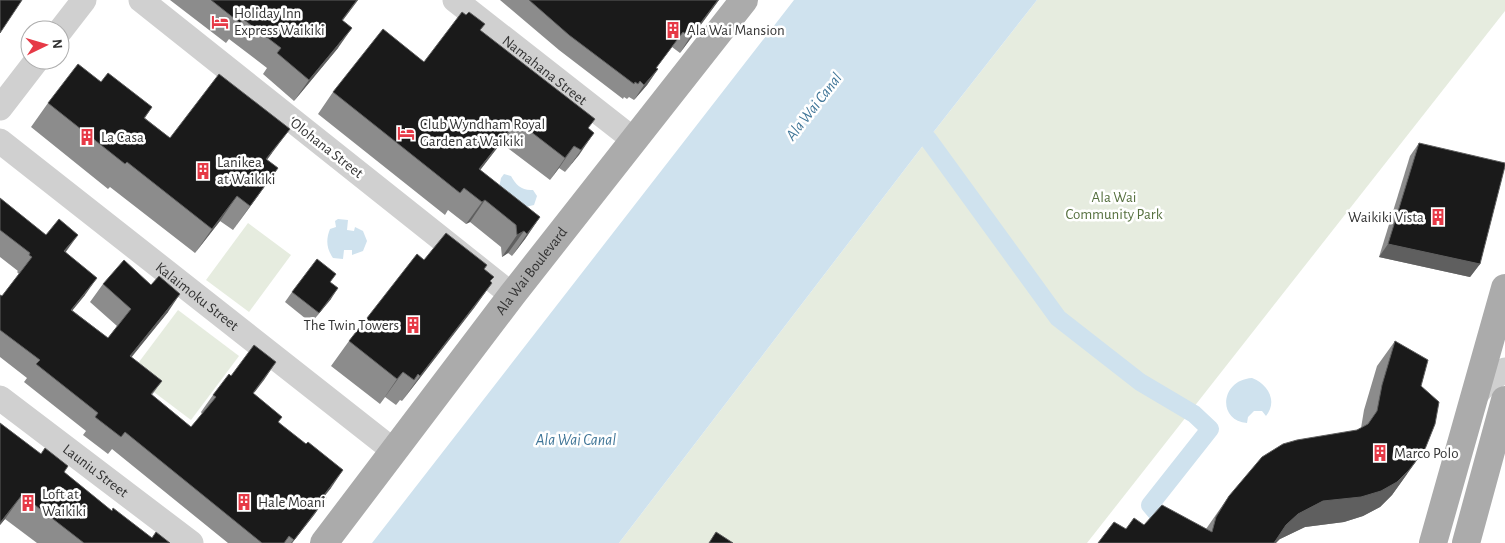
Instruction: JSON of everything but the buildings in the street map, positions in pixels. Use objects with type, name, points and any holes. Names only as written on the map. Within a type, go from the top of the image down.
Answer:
[{"type":"main road","name":"Ala Wai Boulevard","points":[[324,543],[512,295],[744,0]]},
{"type":"main road","points":[[1436,538],[1505,288]]},
{"type":"main road","points":[[1466,543],[1505,400]]},
{"type":"street","points":[[69,20],[84,0]]},
{"type":"street","name":"ʻOlohana Street","points":[[140,0],[512,295]]},
{"type":"street","name":"Namahana Street","points":[[455,0],[634,140]]},
{"type":"street","points":[[0,108],[29,70]]},
{"type":"street","name":"Kalaimoku Street","points":[[0,141],[394,451]]},
{"type":"street","points":[[1474,397],[1487,382],[1505,370]]},
{"type":"street","name":"Launiu Street","points":[[0,398],[190,543]]},
{"type":"green space","name":"Ala Wai Community Park","points":[[1037,0],[1505,0],[1505,11],[1087,543],[619,543],[928,139]]},
{"type":"green space","points":[[248,223],[291,255],[249,312],[206,280]]},
{"type":"green space","points":[[178,310],[239,356],[191,420],[130,374]]},
{"type":"water","name":"Ala Wai Canal","points":[[794,0],[1037,0],[928,139],[619,543],[372,543]]},
{"type":"water","points":[[504,174],[511,176],[517,185],[533,190],[537,196],[534,205],[525,207],[499,188]]},
{"type":"water","points":[[338,219],[348,220],[347,230],[354,231],[355,227],[363,231],[367,241],[363,251],[352,255],[352,250],[344,250],[343,259],[333,258],[327,243],[330,229],[336,227],[335,221]]},
{"type":"water","points":[[1252,378],[1263,384],[1270,394],[1270,410],[1266,416],[1262,411],[1254,411],[1248,417],[1247,423],[1237,421],[1227,408],[1228,393],[1241,380]]},
{"type":"waterway","points":[[928,139],[1058,318],[1140,382],[1194,414],[1210,429],[1150,505],[1177,537],[1185,543]]},
{"type":"place","name":"Holiday Inn Express Waikiki","points":[[220,22]]},
{"type":"place","name":"Ala Wai Mansion","points":[[673,30]]},
{"type":"place","name":"Club Wyndham Royal Garden at Waikiki","points":[[406,133]]},
{"type":"place","name":"La Casa","points":[[87,137]]},
{"type":"place","name":"Lanikea at Waikiki","points":[[203,171]]},
{"type":"place","name":"Waikiki Vista","points":[[1438,217]]},
{"type":"place","name":"The Twin Towers","points":[[413,325]]},
{"type":"place","name":"Marco Polo","points":[[1380,453]]},
{"type":"place","name":"Hale Moani","points":[[244,502]]},
{"type":"place","name":"Loft at Waikiki","points":[[28,503]]}]
